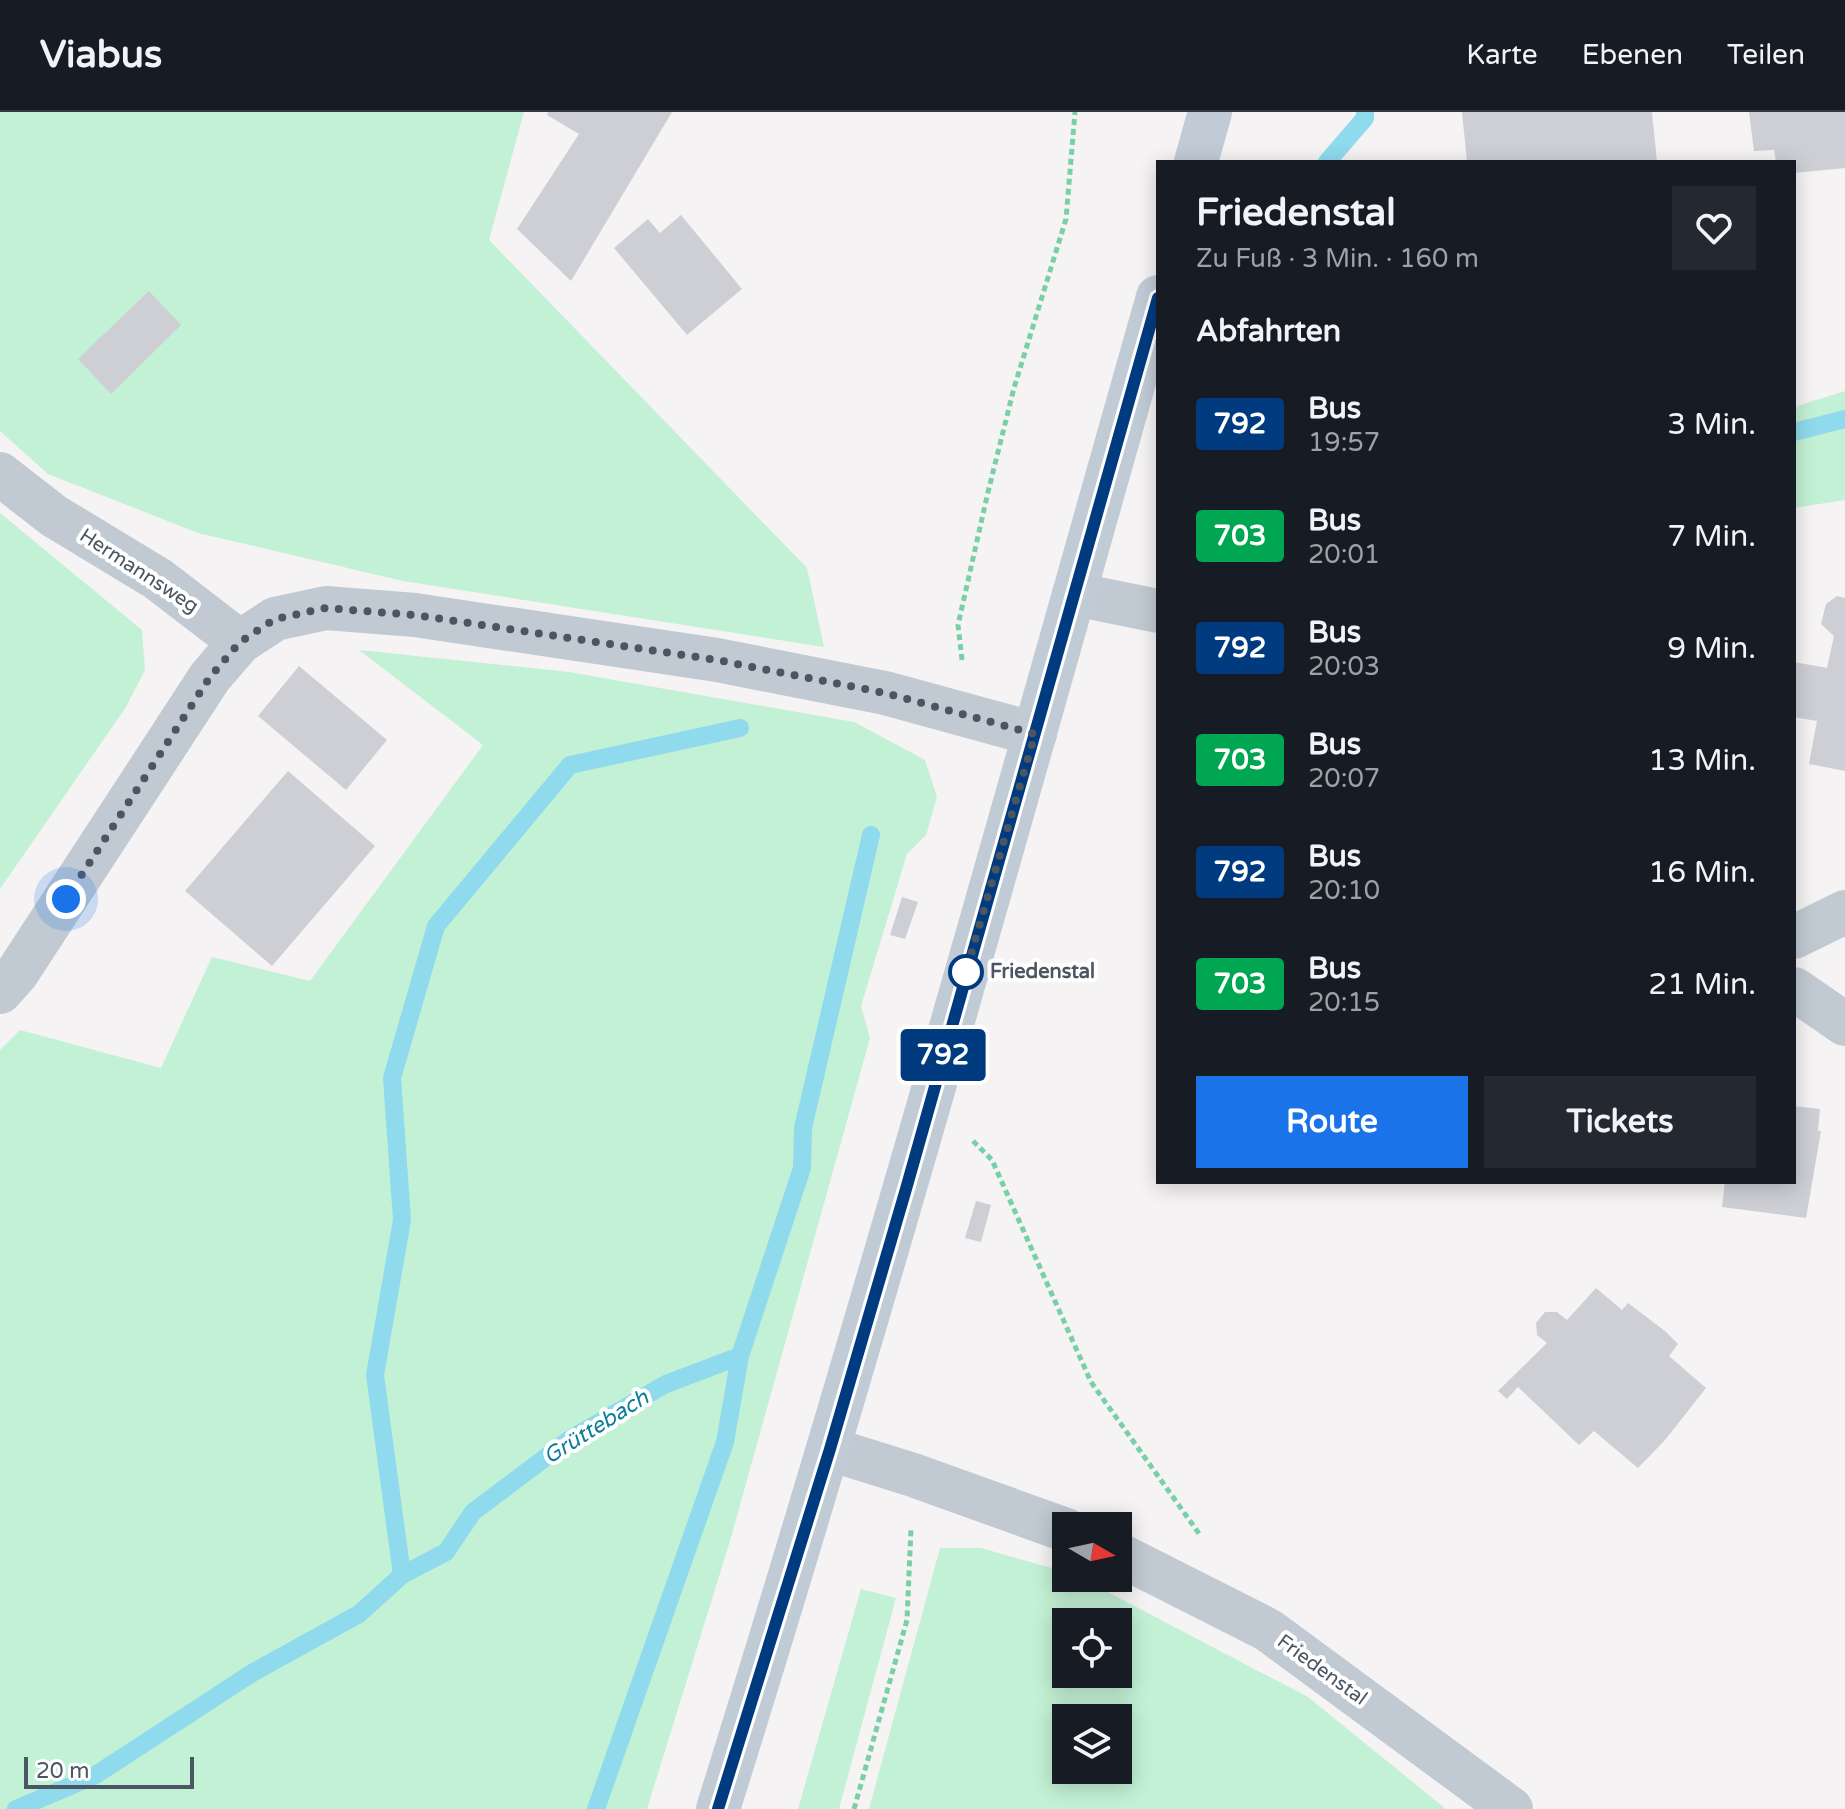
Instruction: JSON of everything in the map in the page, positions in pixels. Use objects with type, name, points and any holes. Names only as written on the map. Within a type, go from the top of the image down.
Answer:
[{"type":"main road","points":[[1197,160],[1210,112]]},
{"type":"main road","points":[[718,1809],[830,1449],[1156,304]]},
{"type":"street","name":"Hermannsweg","points":[[0,474],[54,516],[158,579],[240,642]]},
{"type":"street","points":[[1074,594],[1156,611]]},
{"type":"street","points":[[0,992],[17,973],[156,765],[210,677],[240,642],[275,619],[326,608],[415,615],[717,660],[885,693],[1035,734]]},
{"type":"street","points":[[1796,936],[1845,912]]},
{"type":"street","points":[[1796,990],[1845,1024]]},
{"type":"street","points":[[830,1449],[1052,1525]]},
{"type":"street","name":"Friedenstal","points":[[1132,1561],[1268,1630],[1511,1809]]},
{"type":"path","points":[[969,715],[958,625],[1014,388],[1066,219],[1075,112]]},
{"type":"path","points":[[924,1121],[971,1139],[992,1160],[1091,1382],[1206,1543]]},
{"type":"path","points":[[854,1809],[907,1620],[913,1475]]},
{"type":"green space","points":[[0,112],[524,112],[489,240],[807,568],[824,647],[403,581],[198,533],[48,474],[0,431]]},
{"type":"green space","points":[[1845,391],[1845,500],[1796,508],[1796,406]]},
{"type":"green space","points":[[0,513],[142,630],[145,670],[126,707],[0,889]]},
{"type":"green space","points":[[359,650],[569,672],[854,722],[925,760],[937,797],[926,835],[907,854],[861,1006],[870,1038],[730,1541],[647,1809],[0,1809],[0,1050],[20,1030],[161,1068],[212,957],[310,981],[483,745]]},
{"type":"green space","points":[[940,1548],[981,1548],[1052,1568],[1052,1592],[1108,1592],[1308,1697],[1446,1809],[869,1809]]},
{"type":"green space","points":[[861,1589],[896,1598],[839,1809],[798,1809]]},
{"type":"building","points":[[548,112],[672,112],[571,281],[517,229],[579,134],[547,115]]},
{"type":"building","points":[[1462,112],[1652,112],[1657,160],[1467,160]]},
{"type":"building","points":[[1749,112],[1845,112],[1845,168],[1796,173],[1796,160],[1776,160],[1774,150],[1754,151]]},
{"type":"building","points":[[681,215],[742,289],[687,335],[614,248],[648,219],[660,233]]},
{"type":"building","points":[[149,291],[181,325],[111,394],[78,359]]},
{"type":"building","points":[[1837,596],[1845,598],[1845,771],[1809,764],[1817,721],[1796,717],[1796,662],[1827,668],[1834,636],[1821,624],[1826,604]]},
{"type":"building","points":[[299,666],[387,740],[346,790],[258,716]]},
{"type":"building","points":[[288,771],[375,846],[272,966],[185,891]]},
{"type":"building","points":[[902,897],[918,902],[905,939],[890,935]]},
{"type":"building","points":[[1796,1106],[1820,1109],[1818,1131],[1821,1131],[1806,1218],[1722,1207],[1725,1184],[1796,1184]]},
{"type":"building","points":[[976,1201],[991,1205],[981,1242],[965,1238]]},
{"type":"building","points":[[1596,1288],[1622,1310],[1628,1303],[1665,1331],[1678,1344],[1669,1356],[1706,1388],[1665,1440],[1638,1468],[1594,1431],[1579,1445],[1518,1387],[1507,1399],[1498,1391],[1547,1343],[1537,1335],[1536,1323],[1545,1312],[1557,1312],[1567,1320]]},
{"type":"waterway","name":"Grüttebach","points":[[1329,160],[1365,118],[1365,112]]},
{"type":"waterway","points":[[1796,431],[1845,419]]},
{"type":"waterway","points":[[402,1575],[375,1375],[402,1220],[392,1078],[436,926],[570,765],[740,728]]},
{"type":"waterway","name":"Grüttebach","points":[[16,1809],[94,1776],[252,1673],[359,1614],[402,1575],[446,1552],[473,1512],[570,1439],[666,1384],[740,1356],[802,1168],[803,1128],[871,835]]},
{"type":"waterway","points":[[596,1809],[725,1442],[740,1356]]},
{"type":"bus line","name":"792","points":[[718,1809],[830,1449],[906,1189],[1156,305]]},
{"type":"place","name":"Friedenstal","points":[[966,972]]},
{"type":"route","points":[[66,899],[210,677],[240,642],[275,619],[326,608],[415,615],[717,660],[885,693],[1035,734],[966,972]]}]
